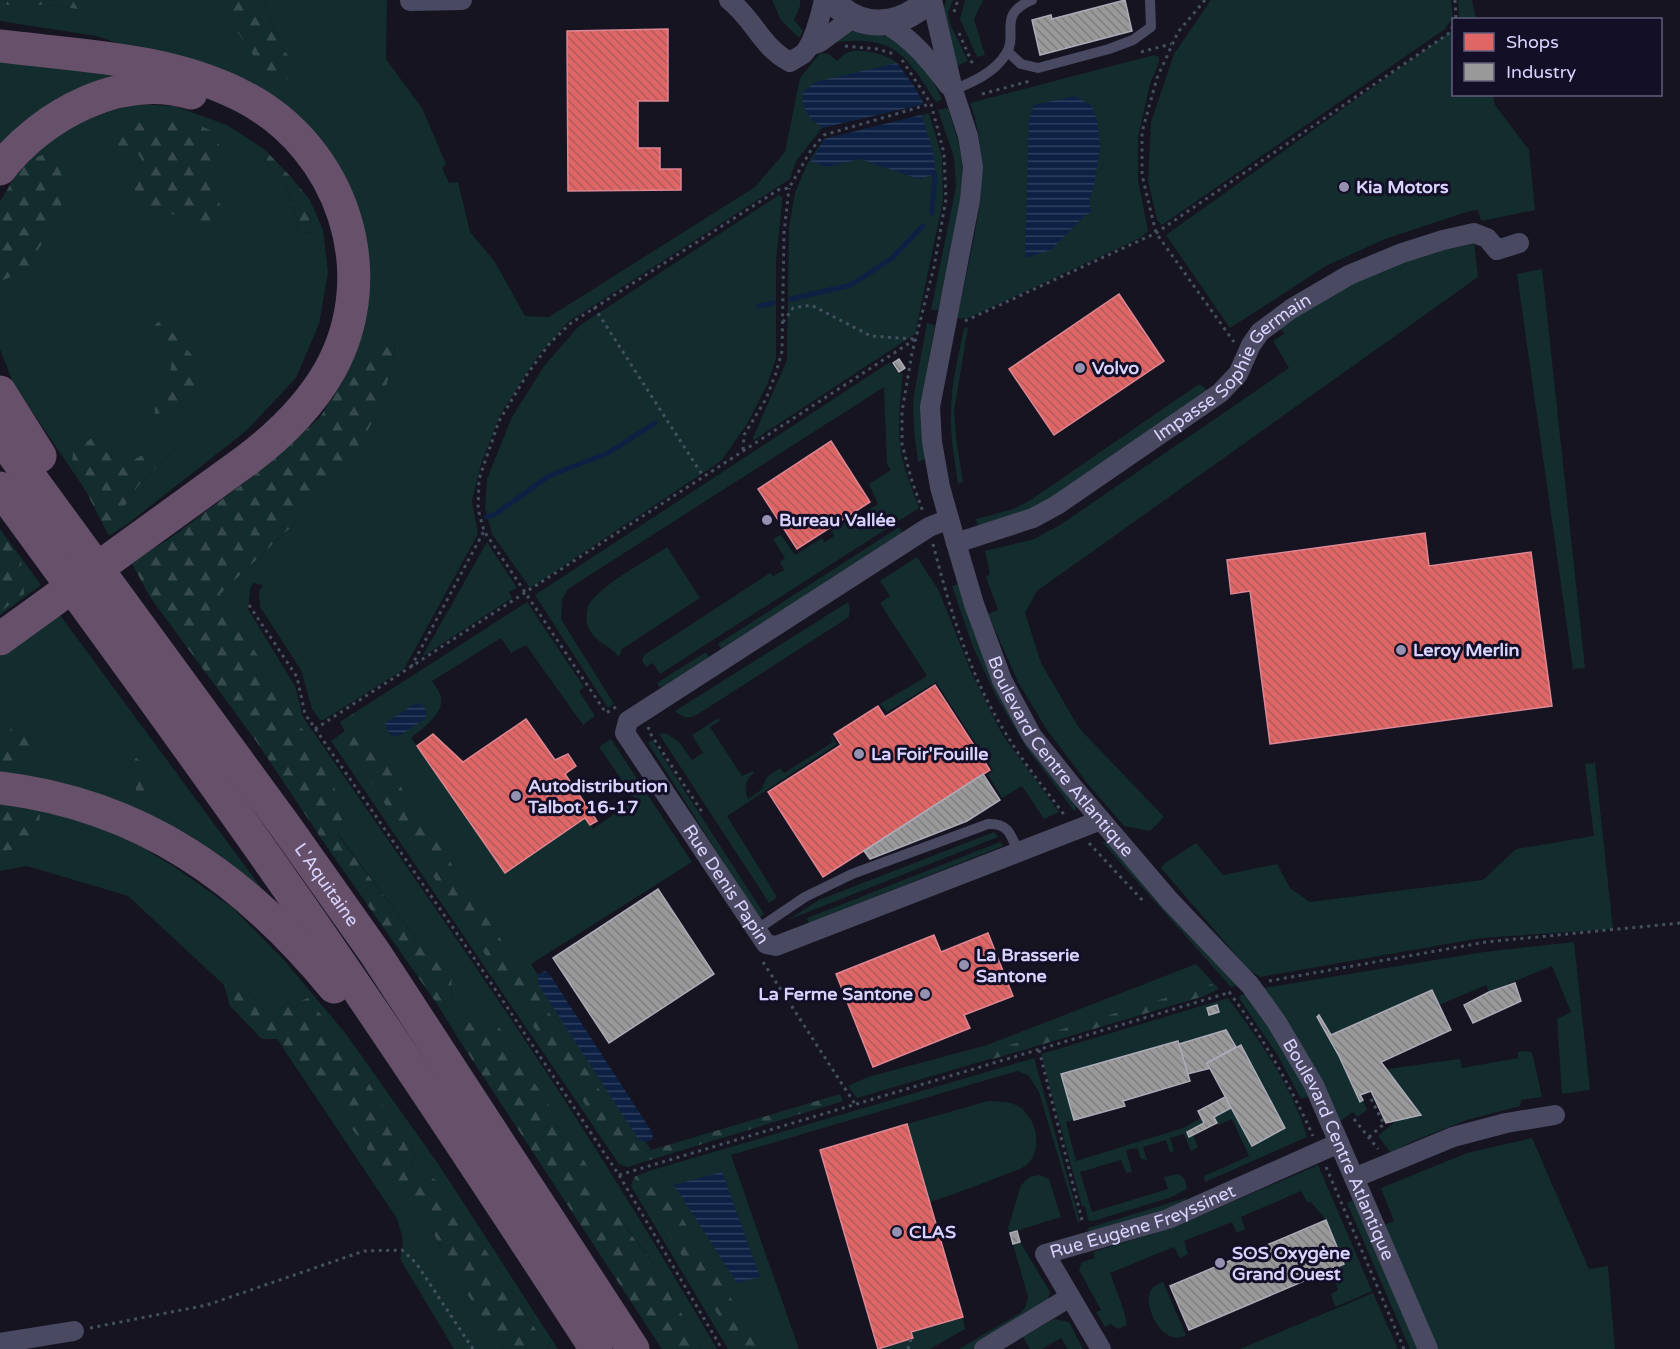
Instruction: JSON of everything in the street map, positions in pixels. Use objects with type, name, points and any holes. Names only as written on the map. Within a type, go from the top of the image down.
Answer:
[{"type":"highway","points":[[0,46],[127,62],[175,71],[208,81],[245,97],[290,129],[305,145],[328,177],[344,211],[353,264],[352,298],[339,350],[321,386],[298,415],[267,445],[139,532],[33,609],[0,639]]},
{"type":"highway","points":[[0,169],[13,152],[47,123],[91,100],[140,89],[186,92],[233,108],[257,122],[280,140],[311,176],[330,216],[339,256],[337,306],[328,339],[309,378],[287,407],[261,433],[139,532]]},
{"type":"highway","points":[[0,392],[85,523],[200,709]]},
{"type":"highway","name":"L'Aquitaine","points":[[0,436],[286,826],[375,952],[633,1349]]},
{"type":"highway","name":"L'Aquitaine","points":[[0,488],[259,846],[453,1129],[596,1349]]},
{"type":"highway","points":[[0,626],[33,609]]},
{"type":"highway","points":[[0,788],[86,805],[167,840],[204,863],[243,893],[283,929],[321,970],[453,1129]]},
{"type":"street","points":[[410,2],[462,0]]},
{"type":"street","points":[[729,0],[750,20],[775,54],[790,62],[854,17]]},
{"type":"street","points":[[814,44],[812,35],[819,22],[824,0]]},
{"type":"street","points":[[832,0],[854,17],[873,23],[902,19],[930,0]]},
{"type":"street","name":"Boulevard Centre Atlantique","points":[[930,0],[953,90],[968,136],[973,167],[970,200],[930,406],[932,442],[937,472],[956,543],[974,604],[1002,680],[1032,736],[1170,901],[1250,985],[1296,1052],[1314,1085],[1428,1349]]},
{"type":"street","name":"Boulevard Centre Atlantique","points":[[884,23],[899,31],[930,61],[953,90]]},
{"type":"street","name":"Impasse Sophie Germain","points":[[956,543],[1033,518],[1057,505],[1220,393],[1238,374],[1260,332],[1291,309],[1349,275],[1422,246],[1474,233],[1487,238],[1497,250],[1519,243]]},
{"type":"street","name":"Rue Denis Papin","points":[[949,519],[922,518],[628,721],[625,733],[766,945],[776,946],[1101,820]]},
{"type":"street","points":[[1354,1178],[1453,1137],[1506,1123],[1555,1115]]},
{"type":"street","name":"Rue Eugène Freyssinet","points":[[1101,1349],[1045,1254],[1168,1219],[1339,1143]]},
{"type":"street","points":[[984,1349],[1070,1297]]},
{"type":"street","points":[[0,1343],[74,1331]]},
{"type":"lane","points":[[953,90],[994,69],[1008,52],[1011,16],[1023,3],[1032,0]]},
{"type":"lane","points":[[1008,52],[1021,64],[1038,68],[1109,49],[1133,40],[1150,27],[1150,0]]},
{"type":"lane","points":[[756,930],[805,897],[852,874],[988,824],[998,823],[1006,827],[1018,852]]},
{"type":"path","points":[[953,18],[958,0]]},
{"type":"path","points":[[1205,0],[1178,32],[1157,78],[1142,132],[1142,175],[1156,233],[1246,358]]},
{"type":"path","points":[[1455,0],[1456,18]]},
{"type":"path","points":[[955,26],[964,40],[983,93]]},
{"type":"path","points":[[945,320],[960,323],[1156,233],[1448,34],[1452,28]]},
{"type":"path","points":[[814,44],[834,51],[844,46],[853,46],[892,52],[911,72],[931,104],[944,153],[946,199],[934,267],[916,339],[902,412],[902,444],[911,478],[963,645],[1007,736],[1077,830],[1148,905]]},
{"type":"path","points":[[743,450],[744,435],[765,399],[782,351],[784,233],[789,188],[811,150],[824,135],[931,104]]},
{"type":"path","points":[[621,704],[606,713],[484,531],[478,509],[479,479],[499,421],[528,373],[550,343],[571,323],[778,190],[789,188]]},
{"type":"path","points":[[782,322],[793,308],[811,305],[871,336],[916,339]]},
{"type":"path","points":[[594,307],[703,476]]},
{"type":"path","points":[[315,729],[916,339]]},
{"type":"path","points":[[411,668],[484,531]]},
{"type":"path","points":[[927,550],[934,548]]},
{"type":"path","points":[[249,604],[297,677],[305,714],[485,974],[619,1175],[722,1349]]},
{"type":"path","points":[[649,722],[648,730],[707,819]]},
{"type":"path","points":[[1053,818],[1064,814]]},
{"type":"path","points":[[619,1175],[1230,993],[1250,985],[1486,942],[1680,923]]},
{"type":"path","points":[[1223,985],[1276,1060],[1291,1088],[1404,1349]]},
{"type":"path","points":[[1039,1050],[1085,1228]]},
{"type":"path","points":[[1369,1137],[1384,1124],[1370,1097]]},
{"type":"path","points":[[1354,1119],[1378,1149],[1385,1165]]},
{"type":"path","points":[[74,1331],[207,1305],[363,1251],[402,1250],[416,1263],[473,1349]]},
{"type":"path","points":[[909,1349],[911,1339]]},
{"type":"green space","points":[[0,0],[5,0],[6,5],[47,5],[93,11],[106,0],[220,0],[220,5],[296,66],[278,42],[264,0],[387,0],[386,59],[422,108],[446,164],[442,168],[449,183],[458,182],[470,232],[495,262],[525,316],[549,317],[755,187],[785,152],[800,78],[820,53],[829,54],[837,61],[846,53],[855,51],[868,51],[887,57],[897,63],[924,104],[822,128],[796,161],[790,179],[568,322],[537,357],[500,415],[481,464],[472,501],[478,534],[404,669],[324,720],[320,720],[312,709],[301,670],[260,607],[259,591],[263,585],[253,583],[250,589],[248,609],[295,686],[303,717],[545,1070],[631,1206],[717,1349],[702,1349],[653,1263],[481,1031],[461,1026],[456,1035],[437,1004],[451,1004],[452,973],[427,953],[338,834],[343,816],[220,594],[292,526],[353,457],[383,401],[395,340],[370,356],[345,378],[369,301],[363,230],[229,79],[96,36],[0,21]]},
{"type":"green space","points":[[5,0],[106,0],[93,11],[47,5],[6,5]]},
{"type":"green space","points":[[220,0],[264,0],[278,42],[296,66],[294,72],[285,81],[263,70],[220,5]]},
{"type":"green space","points":[[772,0],[800,0],[794,20],[803,31],[799,38],[781,20]]},
{"type":"green space","points":[[946,0],[953,0],[948,13],[950,24],[968,61],[957,66],[941,19]]},
{"type":"green space","points":[[965,0],[983,0],[974,19],[985,55],[977,57],[960,19]]},
{"type":"green space","points":[[1211,0],[1451,0],[1453,17],[1445,29],[1162,225],[1157,220],[1148,180],[1151,122],[1174,54]]},
{"type":"green space","points":[[1458,0],[1472,0],[1476,18],[1459,18]]},
{"type":"green space","points":[[858,30],[899,39],[927,70],[942,99],[936,102],[899,53],[875,42],[839,42],[836,40],[848,32]]},
{"type":"green space","points":[[1452,31],[1452,96],[1493,96],[1495,105],[1529,150],[1535,210],[1481,221],[1478,210],[1470,211],[1385,239],[1326,266],[1230,328],[1166,235]]},
{"type":"green space","points":[[1154,55],[1159,57],[1159,62],[1150,84],[1138,137],[1138,180],[1148,231],[1140,238],[966,319],[957,318],[974,237],[981,184],[981,157],[970,103]]},
{"type":"green space","points":[[0,60],[139,76],[0,154]]},
{"type":"green space","points":[[132,104],[175,106],[227,125],[264,149],[258,154],[286,185],[299,233],[311,232],[310,200],[323,230],[328,272],[319,324],[296,378],[246,431],[130,522],[124,507],[138,486],[175,449],[168,442],[126,465],[109,454],[92,438],[72,464],[92,500],[13,383],[0,349],[0,202],[24,161],[75,123]]},
{"type":"green space","points":[[948,108],[962,159],[963,193],[955,244],[938,310],[931,310],[956,187],[954,157],[938,110]]},
{"type":"green space","points":[[929,113],[942,157],[943,201],[915,334],[754,440],[787,360],[789,227],[795,193],[807,164],[824,139]]},
{"type":"green space","points":[[181,118],[215,132],[221,152],[207,173],[221,207],[208,224],[191,221],[144,204],[132,186],[143,162],[134,147],[108,145],[105,137],[131,125]]},
{"type":"green space","points":[[264,149],[310,200],[311,232],[299,233],[286,185],[257,153]]},
{"type":"green space","points":[[52,152],[65,157],[63,201],[26,271],[0,281],[0,202],[24,161]]},
{"type":"green space","points":[[779,195],[782,197],[782,204],[776,260],[776,359],[767,385],[747,424],[721,461],[530,588],[492,534],[485,508],[487,479],[511,419],[544,366],[579,326]]},
{"type":"green space","points":[[1474,241],[1478,277],[1037,591],[1025,613],[1041,663],[1079,728],[1164,817],[1150,831],[1124,826],[1087,783],[1047,730],[1018,682],[988,614],[998,610],[986,577],[990,574],[985,551],[1034,539],[1060,525],[1289,368],[1273,341],[1285,333],[1278,328],[1338,290],[1406,260]]},
{"type":"green space","points":[[1542,269],[1585,668],[1573,669],[1517,274]]},
{"type":"green space","points":[[161,320],[198,362],[200,391],[168,412],[155,414],[153,394],[170,375],[172,359],[144,334]]},
{"type":"green space","points":[[927,323],[935,325],[921,403],[926,459],[918,462],[913,400]]},
{"type":"green space","points":[[968,327],[954,411],[963,482],[958,484],[952,440],[951,402],[964,329]]},
{"type":"green space","points":[[395,339],[383,401],[354,457],[292,526],[220,594],[331,776],[343,816],[338,835],[427,953],[442,952],[452,973],[451,1004],[437,1004],[256,741],[150,597],[131,562],[169,539],[268,465],[320,417],[345,378],[370,356]]},
{"type":"green space","points":[[890,362],[899,374],[903,373],[899,417],[900,444],[905,469],[919,508],[660,674],[653,663],[646,667],[642,661],[644,655],[770,573],[773,576],[784,570],[780,562],[785,558],[773,539],[781,535],[795,555],[822,538],[825,542],[834,536],[832,531],[854,517],[858,521],[872,513],[870,509],[878,504],[869,484],[891,470],[887,464],[884,387],[568,589],[562,600],[561,619],[614,704],[608,708],[535,595]]},
{"type":"green space","points":[[1199,384],[1209,391],[1040,507],[978,526],[976,519],[1014,509],[1032,499]]},
{"type":"green space","points":[[92,438],[109,454],[126,464],[168,441],[175,449],[138,486],[124,507],[130,522],[109,536],[72,464],[73,452]]},
{"type":"green space","points":[[899,527],[904,534],[721,649],[718,644]]},
{"type":"green space","points":[[0,529],[41,585],[0,615]]},
{"type":"green space","points":[[0,541],[9,542],[21,560],[24,594],[0,612]]},
{"type":"green space","points":[[487,542],[517,588],[509,592],[512,598],[422,657]]},
{"type":"green space","points":[[667,547],[700,598],[622,649],[619,657],[593,635],[587,622],[588,606],[601,591]]},
{"type":"green space","points":[[917,557],[939,591],[972,674],[1002,734],[1059,812],[1044,819],[1022,786],[1002,798],[988,775],[993,770],[936,682],[887,712],[880,704],[927,676],[880,603],[890,596],[880,581]]},
{"type":"green space","points":[[960,584],[1077,802],[1075,812],[1026,747],[996,696],[973,647],[952,586]]},
{"type":"green space","points":[[527,602],[584,687],[579,691],[595,716],[583,725],[526,645],[511,653],[501,638],[432,681],[440,694],[440,707],[433,719],[411,738],[505,873],[585,818],[593,829],[635,799],[599,747],[611,739],[692,862],[531,964],[651,1150],[641,1153],[645,1161],[627,1167],[619,1164],[331,741],[345,731],[340,722]]},
{"type":"green space","points":[[848,602],[849,617],[706,709],[690,717],[675,711]]},
{"type":"green space","points":[[60,615],[296,935],[229,874],[0,782],[0,657]]},
{"type":"green space","points":[[706,652],[709,657],[660,688],[657,683]]},
{"type":"green space","points":[[353,714],[641,1153],[840,1094],[843,1101],[627,1167],[339,735],[345,731],[340,722]]},
{"type":"green space","points":[[18,715],[38,735],[25,759],[15,766],[0,768],[0,742],[4,743]]},
{"type":"green space","points":[[717,719],[721,720],[710,727],[742,776],[753,771],[754,773],[746,784],[748,799],[761,790],[767,777],[780,768],[784,773],[833,742],[830,735],[837,744],[727,816],[777,897],[769,903],[659,734],[666,733],[680,743],[692,760],[703,753],[692,735]]},
{"type":"green space","points":[[652,740],[764,914],[759,918],[648,743]]},
{"type":"green space","points":[[134,756],[146,766],[153,789],[137,793],[128,763]]},
{"type":"green space","points":[[1595,763],[1613,929],[1481,938],[1260,977],[1249,970],[1161,868],[1196,843],[1223,875],[1277,864],[1290,888],[1310,902],[1483,880],[1516,849],[1594,836],[1585,764]]},
{"type":"green space","points":[[0,798],[40,815],[38,830],[22,848],[0,852]]},
{"type":"green space","points":[[1,798],[112,829],[173,866],[233,908],[284,960],[346,1034],[439,1165],[558,1349],[548,1349],[478,1238],[436,1180],[411,1166],[415,1155],[403,1138],[268,1015],[245,988],[224,985],[128,896],[27,866],[0,871],[0,852],[22,848]]},
{"type":"green space","points":[[994,832],[998,837],[788,920],[819,900]]},
{"type":"green space","points":[[1000,842],[1003,846],[809,923],[807,918]]},
{"type":"green space","points":[[1102,842],[1112,842],[1239,985],[1231,987]]},
{"type":"green space","points":[[1574,942],[1590,1090],[1562,1094],[1557,1019],[1571,1012],[1552,966],[1489,992],[1486,985],[1439,1005],[1432,990],[1331,1035],[1318,1016],[1360,1102],[1363,1100],[1367,1110],[1357,1117],[1353,1112],[1339,1122],[1315,1067],[1264,988],[1484,952]]},
{"type":"green space","points":[[1196,964],[1219,989],[1204,996],[857,1098],[848,1086],[868,1077],[987,1045]]},
{"type":"green space","points":[[1212,984],[1214,988],[1204,996],[993,1059],[987,1056],[993,1050]]},
{"type":"green space","points":[[224,985],[245,988],[268,1015],[308,998],[345,1046],[415,1155],[411,1166],[436,1180],[478,1238],[548,1349],[504,1349],[459,1282],[427,1221],[399,1192],[315,1079],[277,1039],[262,1039],[230,1006]]},
{"type":"green space","points":[[1248,994],[1277,1033],[1309,1096],[1301,1099],[1278,1056],[1239,998],[1240,995]]},
{"type":"green space","points":[[1228,998],[1263,1047],[1284,1082],[1307,1137],[1205,1182],[1204,1176],[1249,1156],[1232,1119],[1218,1125],[1214,1117],[1231,1108],[1252,1145],[1241,1045],[1236,1047],[1226,1030],[1179,1044],[1177,1041],[1061,1074],[1074,1120],[1066,1122],[1076,1161],[1183,1128],[1201,1118],[1204,1123],[1187,1132],[1189,1136],[1193,1135],[1198,1147],[1191,1151],[1184,1134],[1170,1138],[1174,1151],[1170,1153],[1166,1140],[1143,1147],[1147,1160],[1141,1159],[1137,1148],[1126,1150],[1132,1172],[1126,1173],[1121,1160],[1080,1172],[1092,1212],[1168,1189],[1164,1177],[1177,1174],[1182,1176],[1187,1189],[1169,1198],[1093,1221],[1088,1220],[1085,1206],[1082,1206],[1041,1054]]},
{"type":"green space","points":[[472,1022],[481,1031],[499,1027],[630,1233],[653,1263],[702,1349],[662,1349],[456,1035],[461,1026]]},
{"type":"green space","points":[[277,1039],[315,1079],[399,1192],[427,1221],[459,1282],[504,1349],[454,1349],[400,1259],[402,1238],[396,1217]]},
{"type":"green space","points":[[1518,1052],[1531,1052],[1533,1056],[1542,1097],[1521,1100],[1520,1106],[1467,1120],[1413,1141],[1391,1153],[1378,1136],[1396,1121],[1420,1115],[1387,1069],[1460,1059],[1462,1068],[1518,1058]]},
{"type":"green space","points":[[1034,1058],[1080,1222],[1078,1223],[1039,1092],[1028,1075],[1017,1071],[731,1155],[799,1349],[728,1349],[631,1186],[634,1177],[652,1170]]},
{"type":"green space","points":[[988,1101],[1013,1104],[1027,1114],[1034,1126],[1036,1138],[1033,1157],[1020,1169],[930,1202],[907,1124]]},
{"type":"green space","points":[[1532,1138],[1589,1269],[1608,1266],[1615,1349],[1437,1349],[1384,1225],[1394,1221],[1381,1188],[1467,1153]]},
{"type":"green space","points":[[1318,1165],[1372,1291],[1335,1307],[1331,1294],[1338,1290],[1331,1269],[1344,1263],[1326,1220],[1311,1202],[1307,1202],[1301,1191],[1241,1217],[1245,1229],[1237,1233],[1232,1222],[1184,1241],[1188,1254],[1180,1258],[1174,1247],[1110,1273],[1127,1325],[1118,1329],[1111,1324],[1105,1327],[1096,1312],[1101,1310],[1079,1270],[1082,1262],[1095,1258],[1093,1252],[1174,1227]]},
{"type":"green space","points":[[652,1170],[762,1349],[739,1349],[634,1177]]},
{"type":"green space","points":[[1040,1175],[1049,1179],[1061,1217],[1010,1233],[1008,1228],[1021,1185],[1030,1177]]},
{"type":"green space","points":[[1186,1198],[1182,1206],[1089,1235],[1088,1228]]},
{"type":"green space","points":[[1354,1200],[1419,1349],[1410,1349],[1347,1203]]},
{"type":"green space","points":[[1020,1242],[1050,1292],[1046,1305],[972,1349],[959,1349],[1025,1308],[1028,1297],[1013,1244]]},
{"type":"green space","points":[[1163,1282],[1186,1335],[1177,1338],[1169,1336],[1162,1331],[1152,1314],[1149,1305],[1151,1290]]},
{"type":"green space","points":[[1373,1293],[1398,1349],[1240,1349]]},
{"type":"green space","points":[[963,1317],[965,1329],[930,1349],[878,1349],[913,1338],[911,1332]]},
{"type":"green space","points":[[1054,1319],[1069,1322],[1083,1349],[1068,1349],[1061,1338],[1042,1349],[1030,1349],[1023,1337]]},
{"type":"water","points":[[897,63],[924,104],[822,128],[807,113],[803,104],[803,92],[815,82]]},
{"type":"water","points":[[1075,96],[1091,105],[1097,119],[1100,147],[1094,186],[1089,200],[1091,212],[1083,217],[1051,250],[1025,258],[1029,121],[1034,105]]},
{"type":"water","points":[[921,115],[933,151],[935,174],[919,179],[860,159],[827,167],[811,162],[824,139]]},
{"type":"water","points":[[419,703],[425,710],[425,719],[399,736],[390,735],[385,723]]},
{"type":"water","points":[[545,971],[550,975],[652,1132],[653,1139],[646,1142],[639,1140],[538,984],[538,974]]},
{"type":"water","points":[[722,1172],[760,1277],[737,1283],[674,1185]]},
{"type":"building: Shops","points":[[668,29],[668,101],[638,101],[638,148],[660,148],[660,169],[681,169],[681,190],[568,191],[567,31]]},
{"type":"building: Shops","points":[[1119,294],[1164,361],[1054,435],[1009,369]]},
{"type":"building: Shops","points":[[831,441],[870,502],[797,549],[758,489]]},
{"type":"building: Shops","name":"Leroy Merlin","points":[[1425,533],[1429,566],[1531,552],[1552,706],[1270,744],[1250,591],[1231,594],[1227,560]]},
{"type":"building: Shops","points":[[935,685],[990,770],[823,877],[768,792],[841,745],[834,734],[878,706],[885,717]]},
{"type":"building: Shops","name":"Autodistribution Talbot 16-17","points":[[526,719],[555,760],[568,754],[576,766],[565,774],[597,821],[590,825],[585,818],[505,873],[417,746],[433,734],[463,762]]},
{"type":"building: Shops","points":[[988,933],[1013,996],[964,1015],[970,1028],[873,1067],[836,974],[934,935],[941,952]]},
{"type":"building: Shops","points":[[907,1124],[963,1317],[911,1332],[913,1338],[878,1349],[820,1150]]},
{"type":"building: Industry","points":[[1125,0],[1132,31],[1040,55],[1032,20],[1051,15],[1052,19]]},
{"type":"building: Industry","points":[[899,359],[905,368],[899,372],[893,363]]},
{"type":"building: Industry","points":[[983,774],[1000,800],[967,821],[870,859],[864,851]]},
{"type":"building: Industry","points":[[658,889],[714,974],[609,1043],[553,958]]},
{"type":"building: Industry","points":[[1515,983],[1521,1001],[1473,1023],[1464,1005],[1489,992]]},
{"type":"building: Industry","points":[[1432,990],[1451,1030],[1381,1062],[1421,1115],[1386,1123],[1371,1091],[1360,1095],[1363,1100],[1360,1102],[1339,1056],[1317,1017],[1319,1015],[1331,1035]]},
{"type":"building: Industry","points":[[1217,1005],[1219,1012],[1209,1015],[1207,1008]]},
{"type":"building: Industry","points":[[1226,1030],[1236,1047],[1207,1063],[1211,1068],[1187,1074],[1179,1044]]},
{"type":"building: Industry","points":[[1178,1041],[1190,1081],[1123,1101],[1125,1106],[1074,1120],[1061,1074]]},
{"type":"building: Industry","points":[[1241,1045],[1285,1128],[1252,1146],[1207,1063]]},
{"type":"building: Industry","points":[[1225,1097],[1231,1108],[1214,1117],[1217,1123],[1189,1137],[1187,1132],[1204,1123],[1198,1111]]},
{"type":"building: Industry","points":[[1326,1220],[1344,1264],[1189,1330],[1170,1286]]},
{"type":"building: Industry","points":[[1017,1231],[1020,1242],[1013,1244],[1010,1233]]},
{"type":"waterway","points":[[932,213],[935,174]]},
{"type":"waterway","points":[[791,299],[851,285],[891,259],[923,226]]},
{"type":"waterway","points":[[759,306],[773,303]]},
{"type":"waterway","points":[[486,517],[494,515],[549,476],[608,453],[655,423]]},
{"type":"place","name":"Kia Motors","points":[[1344,187]]},
{"type":"place","name":"Volvo","points":[[1080,368]]},
{"type":"place","name":"Bureau Vallée","points":[[767,520]]},
{"type":"place","name":"Leroy Merlin","points":[[1401,650]]},
{"type":"place","name":"La Foir'Fouille","points":[[859,754]]},
{"type":"place","name":"Autodistribution Talbot 16-17","points":[[516,796]]},
{"type":"place","name":"La Brasserie Santone","points":[[964,965]]},
{"type":"place","name":"La Ferme Santone","points":[[925,994]]},
{"type":"place","name":"CLAS","points":[[897,1232]]},
{"type":"place","name":"SOS Oxygène Grand Ouest","points":[[1220,1263]]}]
